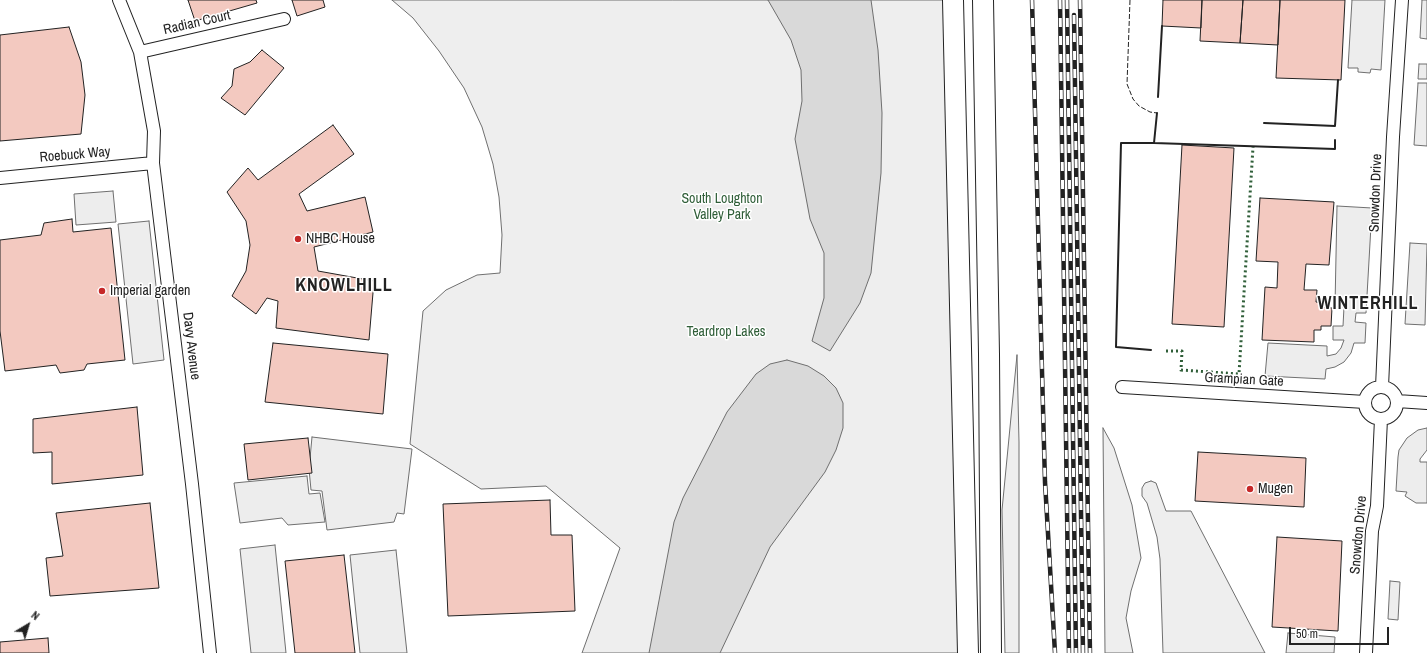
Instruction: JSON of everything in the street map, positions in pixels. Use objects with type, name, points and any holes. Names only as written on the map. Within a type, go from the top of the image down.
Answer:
[{"type":"highway","points":[[953,0],[968,653]]},
{"type":"highway","points":[[983,0],[989,346],[991,653]]},
{"type":"street","name":"Davy Avenue","points":[[119,0],[140,52],[154,131],[153,163],[192,484],[210,653]]},
{"type":"street","name":"Snowdon Drive","points":[[1382,387],[1393,137],[1402,0]]},
{"type":"street","name":"Radian Court","points":[[140,52],[284,19]]},
{"type":"street","name":"Roebuck Way","points":[[0,178],[153,163]]},
{"type":"street","name":"Grampian Gate","points":[[1122,387],[1365,402]]},
{"type":"street","points":[[1382,387],[1392,391],[1397,401],[1396,411],[1392,415],[1381,419],[1374,418],[1368,412],[1365,402],[1368,394],[1372,390],[1382,387]]},
{"type":"street","points":[[1397,401],[1427,404]]},
{"type":"street","name":"Snowdon Drive","points":[[1366,653],[1372,532],[1377,506],[1381,419]]},
{"type":"green space","name":"Teardrop Lakes","points":[[392,0],[953,0],[968,653],[582,653],[620,548],[546,486],[481,489],[410,444],[423,311],[446,290],[477,275],[500,273],[502,235],[499,197],[493,164],[482,127],[464,88],[439,51],[413,18]]},
{"type":"green space","points":[[1017,355],[1019,442],[1019,653],[1005,653],[1002,510]]},
{"type":"green space","points":[[1103,428],[1114,448],[1132,505],[1141,558],[1131,591],[1126,618],[1133,653],[1105,653]]},
{"type":"green space","points":[[1151,481],[1156,483],[1166,511],[1191,511],[1265,653],[1163,653],[1160,559],[1157,537],[1147,503],[1142,496],[1142,488],[1145,483]]},
{"type":"shaded area","points":[[768,0],[871,0],[878,50],[882,113],[881,173],[871,273],[860,303],[830,351],[812,341],[824,298],[824,253],[810,219],[795,139],[802,101],[801,70],[791,40]]},
{"type":"shaded area","points":[[1352,0],[1385,0],[1381,70],[1371,69],[1370,73],[1358,72],[1358,68],[1348,68]]},
{"type":"shaded area","points":[[1422,0],[1427,0],[1427,39],[1420,38]]},
{"type":"shaded area","points":[[1419,64],[1427,64],[1427,79],[1418,79]]},
{"type":"shaded area","points":[[1418,83],[1427,83],[1427,146],[1414,145]]},
{"type":"shaded area","points":[[113,191],[116,222],[76,225],[74,194]]},
{"type":"shaded area","points":[[1337,206],[1372,208],[1366,313],[1356,313],[1355,322],[1366,323],[1365,343],[1354,343],[1351,353],[1344,362],[1335,367],[1326,369],[1325,379],[1265,376],[1268,343],[1327,346],[1327,356],[1336,354],[1341,348],[1344,340],[1333,340],[1333,326],[1343,326],[1344,307],[1335,306]]},
{"type":"shaded area","points":[[149,221],[164,360],[133,364],[118,224]]},
{"type":"shaded area","points":[[1410,243],[1427,244],[1425,325],[1405,324]]},
{"type":"shaded area","name":"Teardrop Lakes","points":[[787,360],[808,366],[824,376],[836,388],[843,403],[843,428],[836,450],[825,472],[770,547],[720,653],[649,653],[674,522],[683,498],[727,412],[756,374],[770,364]]},
{"type":"shaded area","points":[[1427,428],[1427,450],[1420,459],[1420,462],[1427,462],[1427,503],[1416,503],[1405,496],[1407,492],[1396,491],[1399,450],[1407,438],[1418,430]]},
{"type":"shaded area","points":[[312,437],[412,449],[404,514],[397,513],[394,522],[327,530],[322,491],[311,490],[309,469]]},
{"type":"shaded area","points":[[307,476],[309,494],[320,493],[325,522],[288,525],[282,518],[240,523],[234,483]]},
{"type":"shaded area","points":[[275,545],[286,653],[251,653],[240,549]]},
{"type":"shaded area","points":[[396,550],[407,653],[360,653],[350,555]]},
{"type":"shaded area","points":[[1390,581],[1400,582],[1398,620],[1388,619]]},
{"type":"shaded area","points":[[1288,633],[1335,637],[1334,653],[1286,653]]},
{"type":"building","points":[[188,0],[256,0],[257,3],[195,21]]},
{"type":"building","points":[[292,0],[323,0],[325,7],[297,16]]},
{"type":"building","points":[[1163,0],[1202,0],[1201,28],[1162,26]]},
{"type":"building","points":[[1202,0],[1243,0],[1240,43],[1200,41]]},
{"type":"building","points":[[1243,0],[1280,0],[1278,45],[1240,43]]},
{"type":"building","points":[[1280,0],[1345,0],[1341,80],[1276,78]]},
{"type":"building","points":[[69,27],[81,62],[85,95],[81,134],[0,141],[0,35]]},
{"type":"building","points":[[262,50],[284,68],[245,115],[221,98],[232,86],[234,69],[250,62]]},
{"type":"building","name":"NHBC House","points":[[333,125],[354,154],[299,194],[307,211],[365,197],[373,232],[314,247],[318,271],[374,281],[369,340],[276,328],[278,301],[267,298],[256,314],[232,296],[246,271],[250,245],[246,221],[227,192],[248,168],[258,180]]},
{"type":"building","points":[[1182,145],[1234,148],[1224,327],[1172,324]]},
{"type":"building","points":[[1260,198],[1334,202],[1329,265],[1306,264],[1304,290],[1317,290],[1316,302],[1322,303],[1322,307],[1332,308],[1331,326],[1321,326],[1321,330],[1314,330],[1314,342],[1262,340],[1265,287],[1277,288],[1278,262],[1256,261]]},
{"type":"building","points":[[72,219],[73,232],[111,228],[125,360],[87,364],[84,370],[60,373],[56,365],[5,371],[0,331],[0,240],[41,235],[44,223]]},
{"type":"building","points":[[273,343],[388,354],[383,414],[265,402]]},
{"type":"building","points":[[137,407],[143,475],[52,484],[52,452],[33,453],[33,419]]},
{"type":"building","points":[[308,438],[312,473],[248,480],[244,444]]},
{"type":"building","name":"Mugen","points":[[1198,452],[1306,458],[1304,507],[1195,501]]},
{"type":"building","points":[[550,500],[551,535],[572,535],[575,611],[448,616],[443,504]]},
{"type":"building","points":[[150,503],[159,588],[50,596],[46,558],[63,556],[56,513]]},
{"type":"building","points":[[1277,537],[1342,541],[1338,631],[1272,627]]},
{"type":"building","points":[[344,555],[355,653],[295,653],[285,561]]},
{"type":"building","points":[[48,638],[49,653],[0,653],[0,642]]},
{"type":"railway","points":[[1032,0],[1045,482],[1055,653]]},
{"type":"railway","points":[[1060,0],[1069,653]]},
{"type":"railway","points":[[1067,0],[1076,653]]},
{"type":"railway","points":[[1080,0],[1090,653]]},
{"type":"railway","points":[[1074,15],[1083,653]]},
{"type":"hedge","points":[[1166,351],[1182,351],[1181,370],[1239,374],[1253,147]]},
{"type":"fence","points":[[1130,0],[1127,84],[1133,99],[1139,106],[1150,112],[1157,113]]},
{"type":"wall","points":[[1158,97],[1162,26]]},
{"type":"wall","points":[[1264,123],[1335,126],[1338,80]]},
{"type":"wall","points":[[1157,113],[1154,143],[1335,149],[1335,140]]},
{"type":"wall","points":[[1151,350],[1116,347],[1121,143],[1154,143]]},
{"type":"place","name":"NHBC House","points":[[298,239]]},
{"type":"place","name":"Imperial garden","points":[[102,291]]},
{"type":"place","name":"Mugen","points":[[1250,489]]},
{"type":"district","name":"KNOWLHILL","points":[[344,286]]},
{"type":"district","name":"WINTERHILL","points":[[1368,304]]},
{"type":"park label","name":"South Loughton Valley Park","points":[[722,208]]}]
